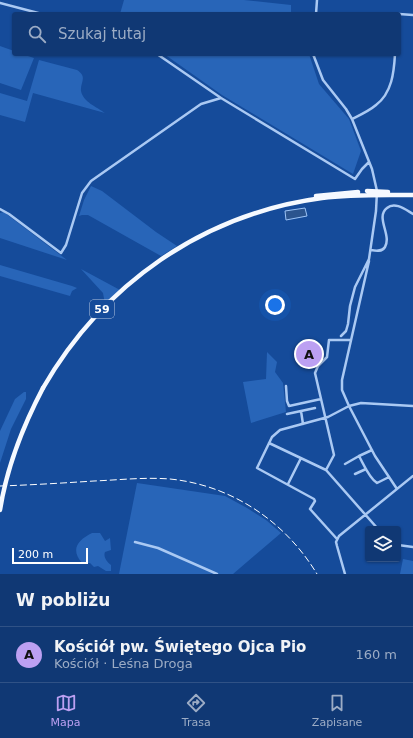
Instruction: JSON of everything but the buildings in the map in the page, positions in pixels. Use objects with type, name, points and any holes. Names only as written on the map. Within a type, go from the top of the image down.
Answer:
[{"type":"main road","name":"59","points":[[0,510],[16,447],[24,426],[43,388],[62,358],[79,334],[93,318],[159,260],[209,232],[240,219],[275,208],[310,200],[347,196],[377,193],[413,194]]},
{"type":"street","points":[[316,12],[317,0]]},
{"type":"street","points":[[0,3],[34,12]]},
{"type":"street","points":[[401,14],[413,15]]},
{"type":"street","points":[[160,56],[220,98],[354,179],[369,162]]},
{"type":"street","points":[[314,56],[323,80],[352,119],[374,176],[377,193],[371,250],[342,386],[349,406],[372,450],[398,489]]},
{"type":"street","points":[[352,119],[374,107],[383,98],[390,86],[394,74],[395,56]]},
{"type":"street","points":[[0,209],[61,253],[66,245],[82,193],[91,181],[201,104],[220,98]]},
{"type":"street","points":[[371,250],[378,251],[385,247],[387,238],[383,217],[385,209],[389,206],[395,205],[413,214]]},
{"type":"street","points":[[341,336],[346,331],[348,324],[354,287],[369,259]]},
{"type":"street","points":[[326,470],[334,455],[316,373],[318,366],[327,357],[329,340],[351,340]]},
{"type":"street","points":[[286,386],[287,401],[289,406],[321,400]]},
{"type":"street","points":[[345,574],[337,546],[337,539],[310,509],[315,501],[314,498],[257,468],[272,437],[280,430],[325,418],[349,406],[361,403],[413,406]]},
{"type":"street","points":[[287,414],[315,408]]},
{"type":"street","points":[[301,411],[304,424]]},
{"type":"street","points":[[269,443],[326,470],[376,526]]},
{"type":"street","points":[[345,464],[372,450]]},
{"type":"street","points":[[359,456],[374,481],[377,483],[389,477]]},
{"type":"street","points":[[288,484],[301,458]]},
{"type":"street","points":[[355,474],[366,469]]},
{"type":"street","points":[[337,539],[413,476]]},
{"type":"street","points":[[135,542],[158,548],[217,574]]},
{"type":"street","points":[[401,545],[413,547]]},
{"type":"shaded area","points":[[124,0],[244,0],[291,5],[291,12],[121,12]]},
{"type":"shaded area","points":[[0,46],[12,50],[12,56],[28,56],[34,58],[21,90],[0,83]]},
{"type":"shaded area","points":[[167,56],[310,56],[319,84],[349,119],[361,151],[353,174],[222,95]]},
{"type":"shaded area","points":[[39,60],[77,70],[83,77],[81,88],[82,95],[87,101],[105,113],[33,93],[25,122],[0,115],[0,93],[27,101]]},
{"type":"shaded area","points":[[91,186],[102,191],[177,246],[161,256],[88,215],[79,216],[84,200]]},
{"type":"shaded area","points":[[305,208],[307,216],[286,220],[285,211]]},
{"type":"shaded area","points":[[4,212],[67,260],[0,238],[0,213]]},
{"type":"shaded area","points":[[0,265],[77,288],[72,291],[70,296],[0,276]]},
{"type":"shaded area","points":[[81,269],[120,290],[105,304],[103,293]]},
{"type":"shaded area","points":[[267,352],[277,362],[275,372],[283,383],[286,412],[251,423],[243,382],[266,379]]},
{"type":"shaded area","points":[[26,392],[26,399],[11,429],[0,463],[0,431],[15,399]]},
{"type":"shaded area","points":[[137,483],[225,496],[266,520],[281,533],[233,574],[119,574]]},
{"type":"shaded area","points":[[92,533],[100,533],[105,541],[110,538],[111,550],[105,552],[105,558],[111,565],[111,571],[106,571],[98,566],[94,567],[90,563],[82,563],[78,558],[76,549],[77,545]]},
{"type":"shaded area","points":[[403,559],[413,561],[413,574],[400,574]]},
{"type":"railway","points":[[0,486],[141,478],[160,478],[193,483],[214,489],[235,498],[273,522],[304,555],[317,574]]},
{"type":"place","name":"Kościół pw. Świętego Ojca Pio","points":[[309,354]]}]
